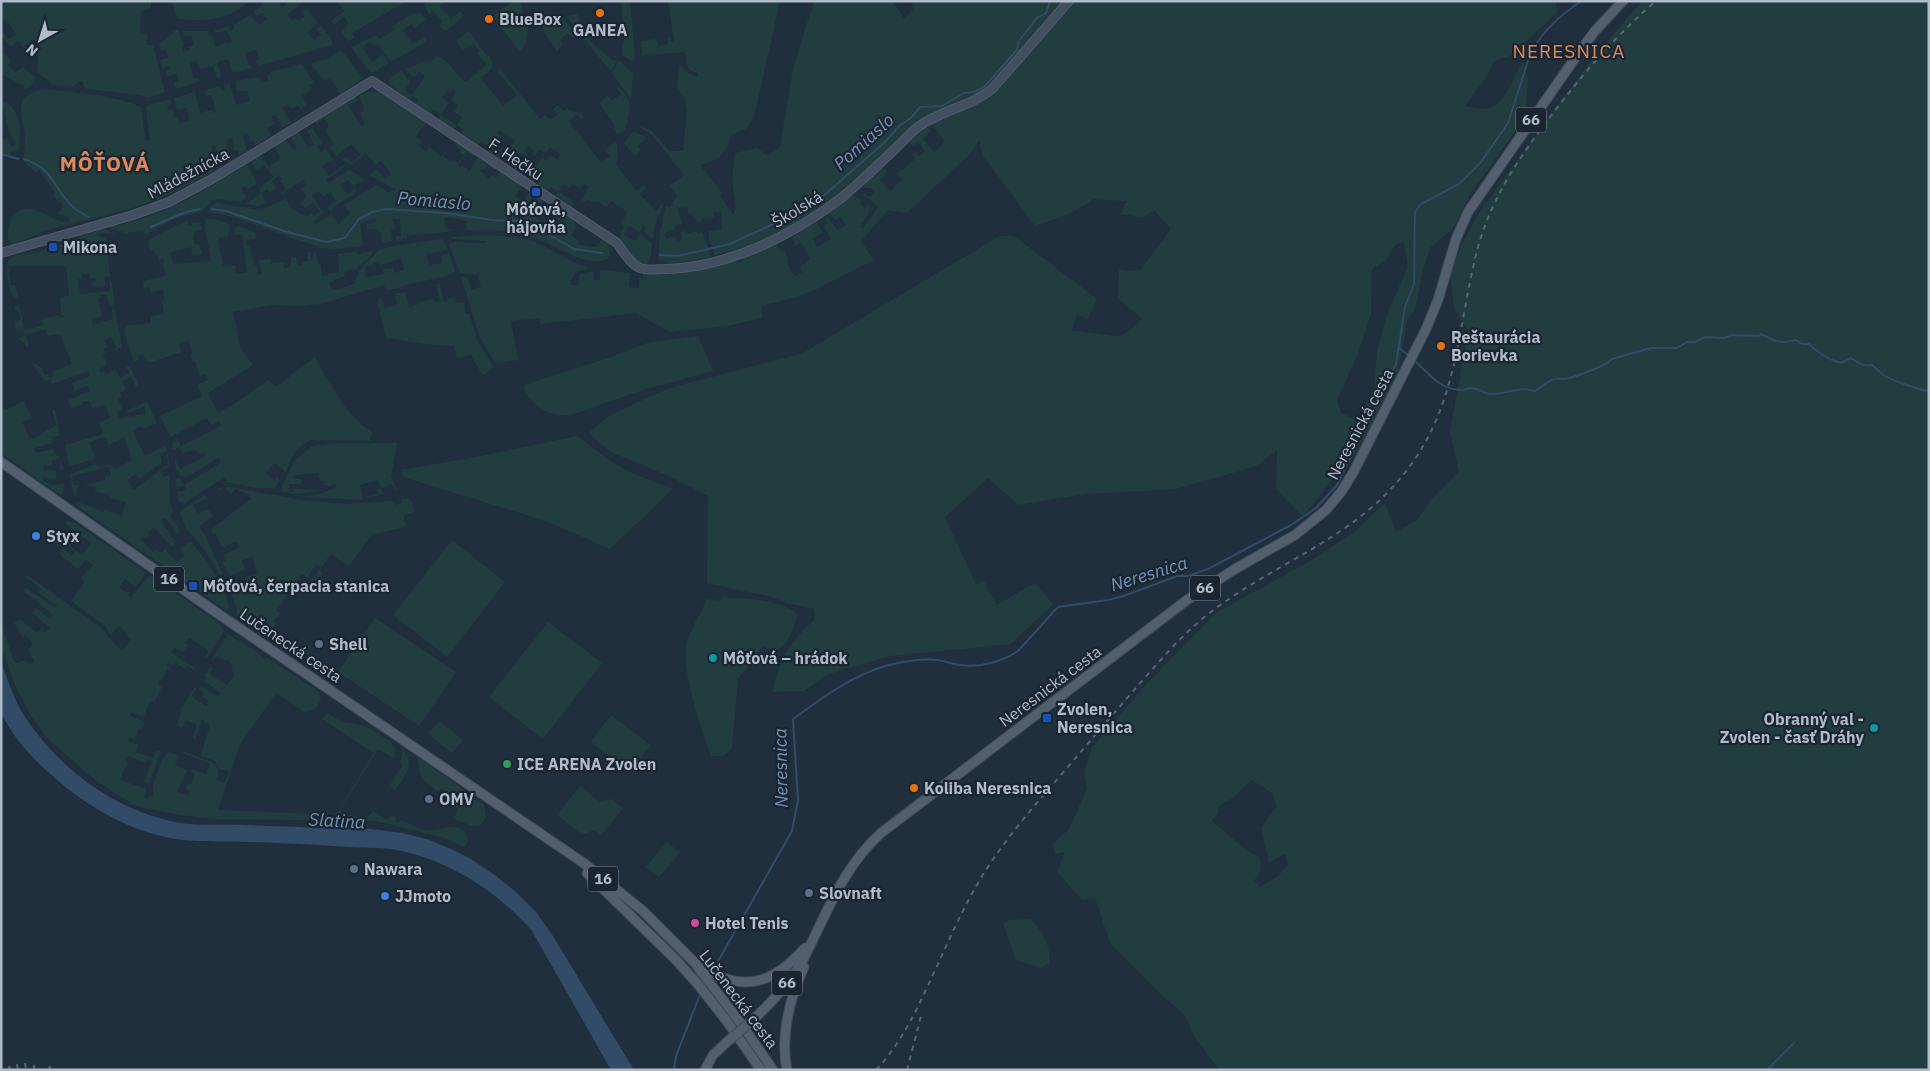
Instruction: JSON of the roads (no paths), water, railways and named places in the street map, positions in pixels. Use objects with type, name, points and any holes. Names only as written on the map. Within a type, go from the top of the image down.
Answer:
[{"type":"main road","name":"Neresnická cesta","points":[[812,940],[841,884],[862,852],[881,833],[1188,600],[1227,574],[1295,535],[1312,523],[1333,502],[1353,473],[1429,321],[1439,296],[1456,239],[1468,212],[1580,51],[1595,31],[1623,1]]},
{"type":"main road","name":"Lučenecká cesta","points":[[1,462],[209,607],[585,864],[643,911],[702,968],[773,1070]]},
{"type":"main road","name":"Lučenecká cesta","points":[[565,852],[696,982],[761,1070]]},
{"type":"main road","points":[[702,968],[740,982],[769,978],[784,970],[812,940]]},
{"type":"main road","points":[[787,1070],[785,1041],[788,1019],[798,980],[808,959],[812,940]]},
{"type":"main road","name":"66","points":[[705,1070],[713,1055],[754,1019],[787,984],[812,940]]},
{"type":"street","name":"Školská","points":[[640,268],[646,270],[676,268],[717,261],[746,252],[792,230],[840,198],[911,133],[928,121],[940,114],[972,103],[992,89],[1069,1]]},
{"type":"street","name":"Mládežnícka","points":[[1,253],[133,215],[169,202],[226,170],[372,81]]},
{"type":"street","name":"F. Hečku","points":[[372,81],[617,243],[632,262],[640,268]]},
{"type":"water","points":[[1,661],[19,707],[49,748],[88,783],[109,797],[132,808],[156,817],[188,824],[371,829],[402,833],[427,839],[471,859],[516,892],[536,912],[553,936],[634,1070],[611,1070],[532,931],[519,917],[491,893],[442,864],[393,849],[197,841],[165,837],[121,822],[80,798],[32,757],[6,722],[1,712]]},
{"type":"waterway","name":"Pomiaslo","points":[[660,255],[678,256],[730,244],[812,206],[886,141],[920,107],[942,106],[964,93],[974,92],[984,87],[1017,50],[1019,41],[1037,18],[1046,13],[1050,1]]},
{"type":"waterway","name":"Neresnica","points":[[713,970],[792,831],[798,800],[793,719],[845,684],[887,665],[907,661],[940,660],[974,666],[1005,658],[1018,651],[1058,607],[1124,596],[1177,576],[1188,576],[1208,569],[1291,525],[1316,508],[1337,485],[1396,364],[1405,307],[1414,284],[1415,212],[1421,204],[1459,184],[1481,162],[1508,123],[1531,52],[1536,44],[1553,24],[1582,1]]},
{"type":"waterway","name":"Pomiaslo","points":[[1,154],[18,159]]},
{"type":"waterway","name":"Pomiaslo","points":[[24,159],[46,172],[71,205],[89,217]]},
{"type":"waterway","name":"Pomiaslo","points":[[151,227],[183,213],[200,209]]},
{"type":"waterway","name":"Pomiaslo","points":[[212,209],[226,211],[284,231],[326,242],[345,238],[359,219],[372,212],[387,209],[446,213],[492,220],[520,221],[532,225],[574,249],[602,253]]},
{"type":"waterway","points":[[1414,360],[1448,388],[1455,390],[1473,388],[1489,394],[1498,394],[1523,389],[1535,391],[1553,379],[1564,379],[1574,376],[1597,368],[1612,359],[1651,348],[1677,348],[1687,342],[1695,342],[1706,337],[1725,338],[1733,335],[1759,336],[1761,334],[1778,342],[1796,340],[1802,344],[1809,344],[1824,356],[1836,362],[1841,363],[1851,358],[1864,365],[1872,365],[1889,378],[1929,391]]},
{"type":"waterway","points":[[1399,348],[1408,355]]},
{"type":"waterway","name":"Neresnica","points":[[674,1070],[676,1056],[701,992]]},
{"type":"waterway","points":[[1767,1070],[1794,1043]]},
{"type":"railway","points":[[876,1070],[904,1033],[965,906],[994,858],[1027,815],[1143,680],[1181,638],[1212,611],[1255,582],[1354,522],[1397,482],[1417,456],[1431,432],[1442,406],[1456,354],[1478,247],[1499,195],[1528,148],[1574,86],[1613,42],[1656,1]]},
{"type":"railway","points":[[907,1070],[922,1012]]},
{"type":"railway","points":[[25,1063],[26,1070]]},
{"type":"railway","points":[[34,1063],[34,1070]]},
{"type":"railway","points":[[17,1064],[18,1070]]},
{"type":"railway","points":[[9,1066],[10,1070]]},
{"type":"railway","points":[[49,1070],[50,1066]]},
{"type":"place","name":"GANEA","points":[[600,13]]},
{"type":"place","name":"BlueBox","points":[[489,19]]},
{"type":"place","name":"Môťová, hájovňa","points":[[536,192]]},
{"type":"place","name":"Mikona","points":[[53,247]]},
{"type":"place","name":"Reštaurácia Borievka","points":[[1441,346]]},
{"type":"place","name":"Styx","points":[[36,536]]},
{"type":"place","name":"Môťová, čerpacia stanica","points":[[193,586]]},
{"type":"place","name":"Shell","points":[[319,644]]},
{"type":"place","name":"Môťová – hrádok","points":[[713,658]]},
{"type":"place","name":"Zvolen, Neresnica","points":[[1047,718]]},
{"type":"place","name":"Obranný val - Zvolen - časť Dráhy","points":[[1874,728]]},
{"type":"place","name":"ICE ARENA Zvolen","points":[[507,764]]},
{"type":"place","name":"Koliba Neresnica","points":[[914,788]]},
{"type":"place","name":"OMV","points":[[429,799]]},
{"type":"place","name":"Nawara","points":[[354,869]]},
{"type":"place","name":"Slovnaft","points":[[809,893]]},
{"type":"place","name":"JJmoto","points":[[385,896]]},
{"type":"place","name":"Hotel Tenis","points":[[695,923]]},
{"type":"district","name":"NERESNICA","points":[[1569,51]]},
{"type":"district","name":"MÔŤOVÁ","points":[[105,164]]},
{"type":"water label","name":"Slatina","points":[[337,821]]}]
